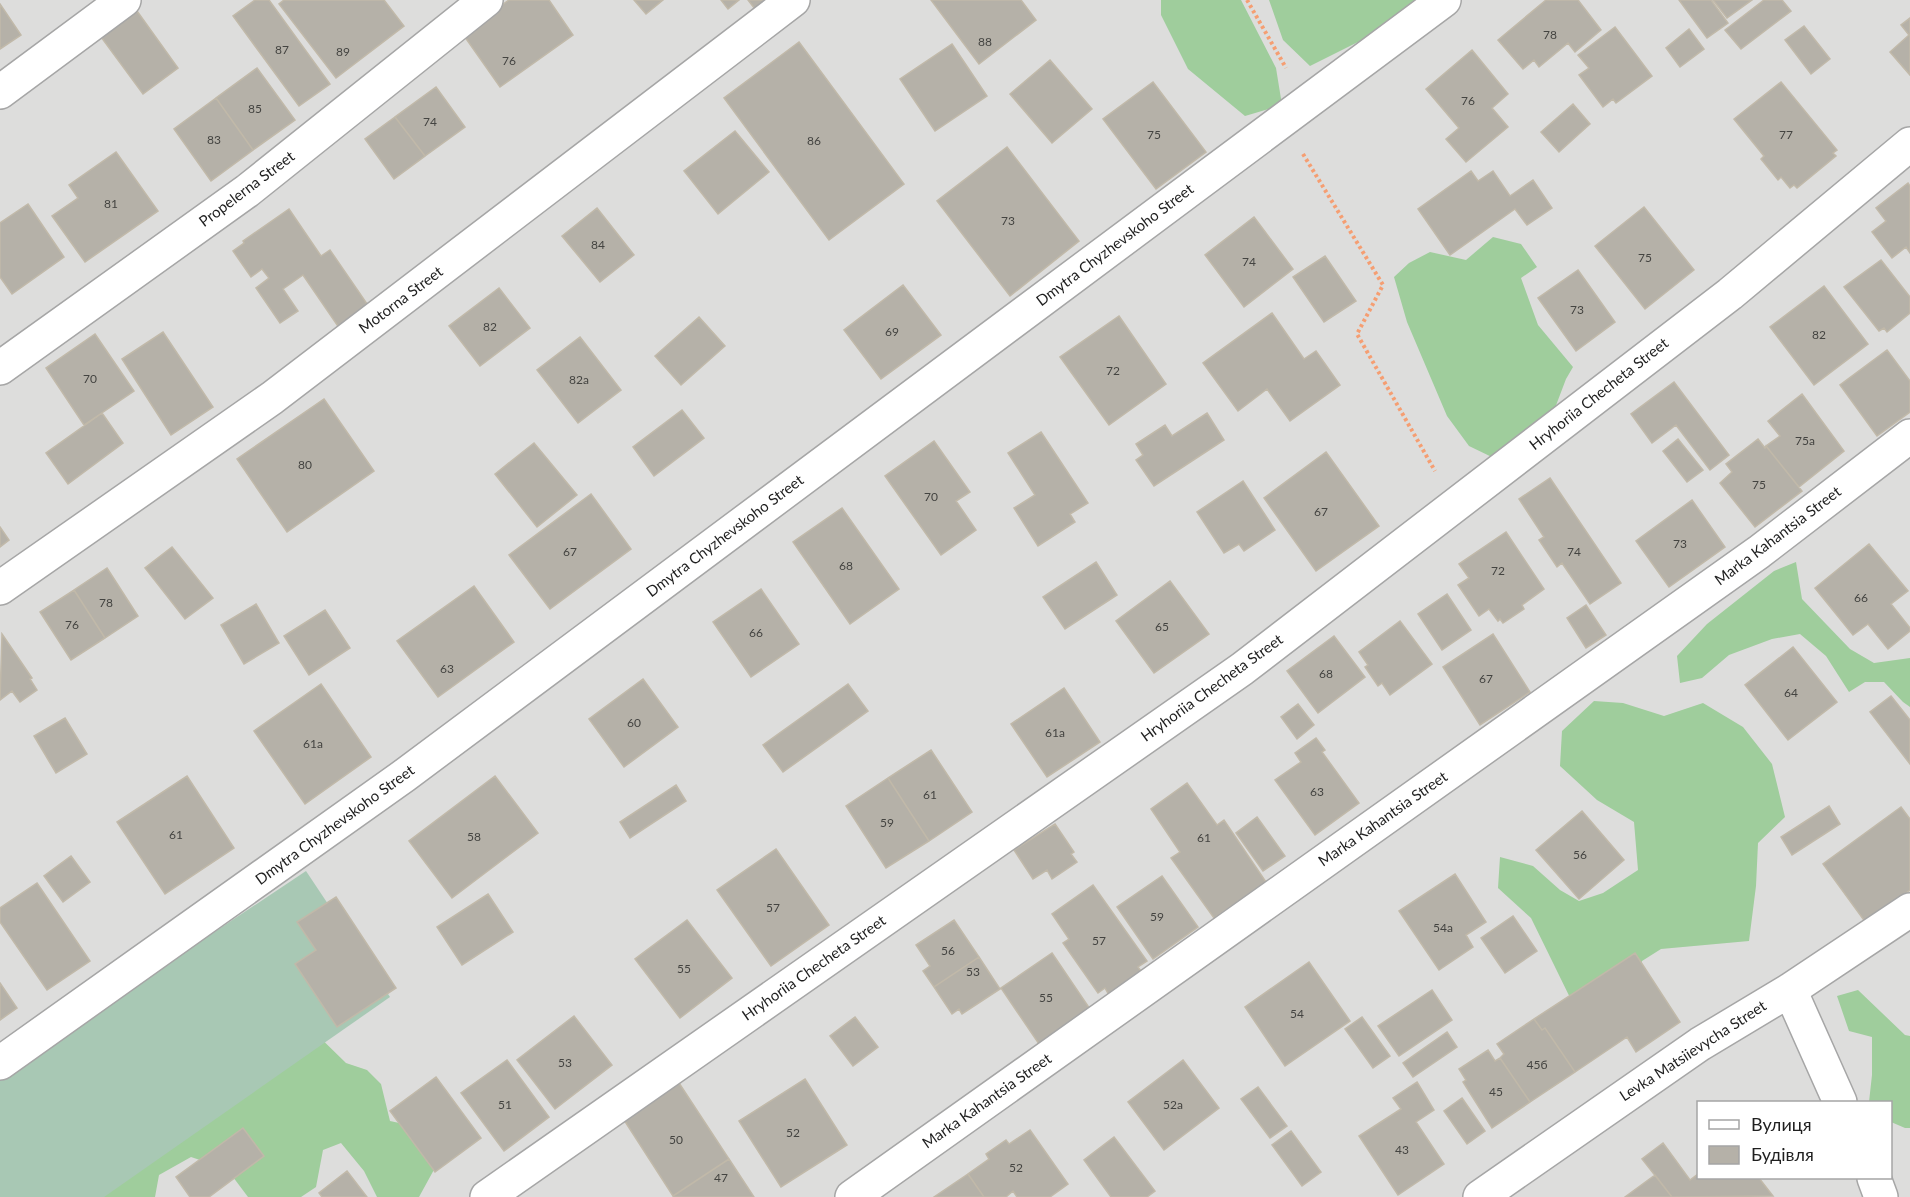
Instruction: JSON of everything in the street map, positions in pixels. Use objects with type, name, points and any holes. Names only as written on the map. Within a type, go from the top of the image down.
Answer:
[{"type":"street","points":[[0,92],[124,0]]},
{"type":"street","name":"Propelerna Street","points":[[0,368],[247,191],[486,0]]},
{"type":"street","name":"Motorna Street","points":[[0,588],[272,399],[794,0]]},
{"type":"street","name":"Dmytra Chyzhevskoho Street","points":[[0,1063],[424,761],[1444,0]]},
{"type":"street","name":"Hryhoriia Checheta Street","points":[[487,1197],[1242,669],[1730,294],[1910,144]]},
{"type":"street","name":"Marka Kahantsia Street","points":[[852,1197],[1749,559],[1910,436]]},
{"type":"street","name":"Levka Matsiievycha Street","points":[[1480,1197],[1700,1044],[1790,990],[1910,910]]},
{"type":"street","points":[[1790,990],[1840,1101]]},
{"type":"street","points":[[1874,1179],[1881,1197]]},
{"type":"path","points":[[1247,0],[1294,112],[1383,285],[1356,334],[1455,505]]},
{"type":"shaded area","points":[[0,0],[1910,0],[1910,1197],[0,1197]]},
{"type":"green space","points":[[1161,0],[1241,0],[1276,68],[1282,105],[1245,116],[1188,69],[1161,15]]},
{"type":"green space","points":[[1269,0],[1419,0],[1360,41],[1310,66],[1283,40]]},
{"type":"green space","points":[[1493,237],[1521,244],[1537,267],[1521,278],[1538,325],[1573,367],[1555,408],[1498,460],[1469,446],[1447,416],[1407,322],[1394,277],[1409,263],[1430,252],[1466,260]]},
{"type":"green space","points":[[1796,562],[1802,599],[1850,649],[1874,663],[1910,658],[1910,707],[1884,682],[1865,682],[1849,692],[1826,656],[1800,634],[1772,639],[1729,655],[1702,678],[1680,683],[1677,656],[1707,624],[1774,571]]},
{"type":"green space","points":[[1594,701],[1623,703],[1664,716],[1703,703],[1743,727],[1772,764],[1785,817],[1758,843],[1756,886],[1749,941],[1661,949],[1642,961],[1624,1022],[1580,1018],[1531,918],[1498,888],[1500,857],[1533,866],[1560,890],[1579,901],[1603,893],[1638,870],[1634,822],[1597,800],[1560,766],[1562,731]]},
{"type":"green space","points":[[306,871],[390,997],[104,1197],[0,1197],[0,1075]]},
{"type":"green space","points":[[1858,990],[1905,1035],[1910,1036],[1910,1128],[1892,1122],[1892,1101],[1869,1101],[1872,1037],[1849,1031],[1837,996]]},
{"type":"green space","points":[[304,1022],[346,1063],[367,1070],[381,1084],[390,1121],[427,1129],[436,1166],[419,1197],[377,1197],[364,1171],[341,1143],[323,1150],[316,1187],[301,1197],[248,1197],[227,1169],[191,1157],[159,1175],[155,1197],[0,1197]]},
{"type":"building","points":[[255,0],[269,0],[330,84],[299,106],[233,16]]},
{"type":"building","points":[[284,0],[384,0],[404,26],[336,78],[279,4]]},
{"type":"building","points":[[509,0],[549,0],[573,35],[500,87],[462,33]]},
{"type":"building","points":[[634,0],[663,0],[646,14]]},
{"type":"building","points":[[721,0],[739,0],[728,9]]},
{"type":"building","points":[[748,0],[775,0],[758,13]]},
{"type":"building","points":[[931,0],[1021,0],[1036,20],[979,64]]},
{"type":"building","points":[[1546,0],[1578,0],[1601,30],[1575,52],[1568,43],[1539,67],[1534,60],[1523,69],[1498,40]]},
{"type":"building","points":[[1679,0],[1711,0],[1728,23],[1707,38]]},
{"type":"building","points":[[1713,0],[1752,0],[1727,18]]},
{"type":"building","points":[[1764,0],[1782,0],[1791,11],[1741,49],[1725,30]]},
{"type":"building","points":[[0,4],[21,35],[0,49]]},
{"type":"building","points":[[137,11],[178,68],[143,94],[101,37]]},
{"type":"building","points":[[1910,18],[1910,75],[1890,52],[1909,35],[1901,25]]},
{"type":"building","points":[[1804,26],[1830,59],[1811,74],[1785,40]]},
{"type":"building","points":[[1615,27],[1652,76],[1616,103],[1613,99],[1603,107],[1579,75],[1589,68],[1578,55]]},
{"type":"building","points":[[1689,29],[1704,49],[1680,67],[1666,48]]},
{"type":"building","points":[[799,42],[904,184],[829,240],[724,98]]},
{"type":"building","points":[[952,44],[987,96],[935,131],[900,79]]},
{"type":"building","points":[[1472,50],[1508,94],[1492,108],[1508,127],[1466,162],[1446,139],[1459,128],[1426,89]]},
{"type":"building","points":[[1050,60],[1092,109],[1052,143],[1010,94]]},
{"type":"building","points":[[257,68],[295,120],[253,150],[216,98]]},
{"type":"building","points":[[1153,82],[1206,152],[1156,189],[1103,119]]},
{"type":"building","points":[[1781,82],[1837,150],[1833,153],[1836,156],[1797,188],[1794,185],[1790,188],[1781,177],[1778,180],[1761,159],[1764,156],[1734,119]]},
{"type":"building","points":[[436,87],[465,127],[425,156],[395,117]]},
{"type":"building","points":[[216,98],[253,150],[211,181],[174,129]]},
{"type":"building","points":[[1573,104],[1590,124],[1559,152],[1541,132]]},
{"type":"building","points":[[395,117],[425,156],[394,179],[365,139]]},
{"type":"building","points":[[735,131],[769,172],[718,214],[684,171]]},
{"type":"building","points":[[1007,147],[1079,241],[1010,296],[937,201]]},
{"type":"building","points":[[116,152],[158,211],[85,262],[52,216],[78,198],[69,185]]},
{"type":"building","points":[[1471,171],[1478,181],[1493,171],[1510,196],[1533,180],[1552,208],[1527,225],[1515,209],[1450,255],[1418,209]]},
{"type":"building","points":[[1908,183],[1910,186],[1910,253],[1906,247],[1892,258],[1872,232],[1886,221],[1876,208]]},
{"type":"building","points":[[28,204],[64,257],[12,294],[0,277],[0,223]]},
{"type":"building","points":[[1644,207],[1694,270],[1645,309],[1595,246]]},
{"type":"building","points":[[597,208],[634,255],[600,282],[562,236]]},
{"type":"building","points":[[289,209],[321,256],[330,250],[374,314],[344,335],[303,275],[283,289],[298,311],[280,323],[256,288],[269,278],[262,269],[251,277],[233,251],[244,243],[243,241]]},
{"type":"building","points":[[1254,217],[1293,269],[1244,307],[1205,255]]},
{"type":"building","points":[[1325,256],[1356,301],[1324,322],[1293,277]]},
{"type":"building","points":[[1881,260],[1910,297],[1910,313],[1887,332],[1884,328],[1879,331],[1844,287]]},
{"type":"building","points":[[1578,270],[1615,322],[1576,351],[1538,298]]},
{"type":"building","points":[[903,285],[941,335],[881,379],[844,330]]},
{"type":"building","points":[[1824,286],[1868,344],[1814,385],[1770,327]]},
{"type":"building","points":[[499,288],[530,328],[480,366],[449,326]]},
{"type":"building","points":[[1272,313],[1304,359],[1316,351],[1340,385],[1290,421],[1267,389],[1238,411],[1203,363]]},
{"type":"building","points":[[1119,316],[1166,384],[1109,425],[1060,357]]},
{"type":"building","points":[[699,317],[725,346],[681,385],[655,356]]},
{"type":"building","points":[[163,332],[213,407],[171,435],[122,359]]},
{"type":"building","points":[[95,334],[134,391],[84,425],[46,368]]},
{"type":"building","points":[[580,337],[621,390],[578,423],[537,370]]},
{"type":"building","points":[[1887,350],[1910,381],[1910,412],[1877,436],[1840,385]]},
{"type":"building","points":[[1674,382],[1729,455],[1710,470],[1676,425],[1652,443],[1631,414]]},
{"type":"building","points":[[1802,394],[1844,451],[1799,487],[1766,446],[1780,436],[1768,421]]},
{"type":"building","points":[[324,399],[374,471],[287,532],[237,459]]},
{"type":"building","points":[[682,410],[704,438],[654,476],[633,447]]},
{"type":"building","points":[[102,413],[123,443],[68,484],[46,453]]},
{"type":"building","points":[[1207,413],[1224,440],[1154,486],[1136,460],[1143,455],[1136,444],[1165,425],[1172,436]]},
{"type":"building","points":[[1041,432],[1088,503],[1070,514],[1075,522],[1038,546],[1014,508],[1035,495],[1008,453]]},
{"type":"building","points":[[1678,439],[1703,470],[1687,482],[1663,451]]},
{"type":"building","points":[[1758,439],[1802,491],[1755,527],[1720,483],[1732,472],[1726,464]]},
{"type":"building","points":[[934,441],[970,492],[956,501],[976,530],[941,555],[885,476]]},
{"type":"building","points":[[534,443],[577,495],[537,527],[495,474]]},
{"type":"building","points":[[1326,452],[1379,526],[1316,571],[1264,498]]},
{"type":"building","points":[[1550,478],[1621,583],[1590,604],[1562,563],[1557,567],[1539,540],[1544,537],[1519,499]]},
{"type":"building","points":[[1243,481],[1275,530],[1244,551],[1239,544],[1224,553],[1197,512]]},
{"type":"building","points":[[591,494],[631,549],[550,609],[509,555]]},
{"type":"building","points":[[1692,500],[1725,547],[1669,587],[1636,541]]},
{"type":"building","points":[[842,508],[899,589],[850,624],[793,542]]},
{"type":"building","points":[[0,527],[9,540],[0,547]]},
{"type":"building","points":[[1506,532],[1544,589],[1522,605],[1524,609],[1503,623],[1500,619],[1498,621],[1489,609],[1479,616],[1458,585],[1469,578],[1459,564]]},
{"type":"building","points":[[1869,544],[1908,591],[1891,604],[1910,631],[1888,649],[1868,624],[1853,635],[1815,588]]},
{"type":"building","points":[[172,547],[213,598],[185,619],[145,568]]},
{"type":"building","points":[[1096,562],[1117,595],[1065,629],[1043,597]]},
{"type":"building","points":[[107,568],[138,616],[105,638],[74,590]]},
{"type":"building","points":[[1170,581],[1209,634],[1154,673],[1116,621]]},
{"type":"building","points":[[474,586],[514,642],[438,697],[397,641]]},
{"type":"building","points":[[761,589],[799,644],[751,677],[713,622]]},
{"type":"building","points":[[74,590],[105,638],[71,660],[40,612]]},
{"type":"building","points":[[1447,594],[1471,630],[1442,650],[1418,614]]},
{"type":"building","points":[[256,604],[279,643],[244,664],[221,625]]},
{"type":"building","points":[[1586,605],[1606,635],[1586,648],[1567,618]]},
{"type":"building","points":[[325,610],[350,648],[309,675],[284,636]]},
{"type":"building","points":[[1400,621],[1432,664],[1390,695],[1382,683],[1378,686],[1365,667],[1368,665],[1359,652]]},
{"type":"building","points":[[2,634],[32,678],[30,679],[37,690],[20,702],[12,691],[0,700]]},
{"type":"building","points":[[1493,634],[1530,692],[1480,725],[1443,667]]},
{"type":"building","points":[[1334,636],[1365,677],[1318,713],[1287,671]]},
{"type":"building","points":[[1793,647],[1837,702],[1788,740],[1745,685]]},
{"type":"building","points":[[643,679],[678,727],[624,767],[589,719]]},
{"type":"building","points":[[321,684],[371,757],[305,804],[254,731]]},
{"type":"building","points":[[848,684],[868,711],[783,772],[763,745]]},
{"type":"building","points":[[1064,688],[1100,742],[1047,777],[1011,724]]},
{"type":"building","points":[[1891,696],[1910,720],[1910,764],[1870,712]]},
{"type":"building","points":[[1298,704],[1314,725],[1297,739],[1281,717]]},
{"type":"building","points":[[65,718],[87,754],[56,773],[34,736]]},
{"type":"building","points":[[1316,738],[1325,750],[1322,752],[1359,803],[1315,835],[1275,780],[1301,762],[1295,753]]},
{"type":"building","points":[[931,750],[972,812],[929,841],[888,778]]},
{"type":"building","points":[[187,776],[234,848],[165,894],[117,822]]},
{"type":"building","points":[[495,776],[538,833],[452,898],[409,841]]},
{"type":"building","points":[[888,778],[929,841],[886,868],[846,806]]},
{"type":"building","points":[[1187,783],[1217,825],[1224,820],[1266,882],[1214,918],[1171,858],[1180,852],[1151,809]]},
{"type":"building","points":[[676,785],[686,801],[630,838],[620,822]]},
{"type":"building","points":[[1829,806],[1840,824],[1792,855],[1781,837]]},
{"type":"building","points":[[1901,807],[1910,819],[1910,890],[1866,923],[1823,864]]},
{"type":"building","points":[[1582,811],[1624,860],[1579,899],[1536,850]]},
{"type":"building","points":[[1257,817],[1285,856],[1263,871],[1236,833]]},
{"type":"building","points":[[1055,824],[1074,852],[1071,854],[1077,862],[1052,879],[1047,870],[1033,879],[1014,850]]},
{"type":"building","points":[[776,849],[829,925],[771,966],[717,890]]},
{"type":"building","points":[[71,856],[90,882],[63,902],[44,876]]},
{"type":"building","points":[[1455,874],[1486,922],[1466,935],[1473,947],[1439,970],[1399,911]]},
{"type":"building","points":[[1162,876],[1198,927],[1153,959],[1117,907]]},
{"type":"building","points":[[37,883],[90,961],[47,990],[0,922],[0,908]]},
{"type":"building","points":[[1093,885],[1147,961],[1138,967],[1143,974],[1110,997],[1105,988],[1098,993],[1063,943],[1069,939],[1052,914]]},
{"type":"building","points":[[488,894],[513,932],[462,965],[437,927]]},
{"type":"building","points":[[336,897],[396,988],[337,1027],[295,964],[316,950],[297,922]]},
{"type":"building","points":[[1513,916],[1537,951],[1505,973],[1481,938]]},
{"type":"building","points":[[687,920],[732,978],[680,1018],[635,959]]},
{"type":"building","points":[[954,920],[979,957],[934,987],[923,971],[930,966],[916,945]]},
{"type":"building","points":[[1052,953],[1090,1009],[1039,1044],[1001,988]]},
{"type":"building","points":[[1635,953],[1680,1022],[1636,1052],[1627,1037],[1575,1072],[1545,1028],[1542,1030],[1534,1019]]},
{"type":"building","points":[[979,957],[1000,989],[962,1014],[959,1009],[952,1014],[934,987]]},
{"type":"building","points":[[1309,962],[1350,1021],[1285,1066],[1245,1007]]},
{"type":"building","points":[[0,983],[17,1008],[0,1020]]},
{"type":"building","points":[[1432,990],[1452,1020],[1399,1056],[1378,1026]]},
{"type":"building","points":[[574,1016],[612,1065],[555,1109],[517,1060]]},
{"type":"building","points":[[855,1017],[878,1047],[853,1066],[830,1036]]},
{"type":"building","points":[[1362,1017],[1390,1056],[1373,1068],[1345,1029]]},
{"type":"building","points":[[1534,1019],[1542,1030],[1545,1028],[1575,1072],[1530,1102],[1500,1058],[1504,1054],[1497,1044]]},
{"type":"building","points":[[1447,1032],[1457,1047],[1413,1077],[1403,1063]]},
{"type":"building","points":[[1488,1050],[1495,1061],[1500,1058],[1530,1102],[1492,1128],[1463,1082],[1466,1080],[1459,1069]]},
{"type":"building","points":[[507,1060],[549,1117],[504,1151],[461,1093]]},
{"type":"building","points":[[1183,1060],[1219,1108],[1164,1150],[1128,1102]]},
{"type":"building","points":[[436,1077],[481,1138],[435,1172],[390,1111]]},
{"type":"building","points":[[805,1079],[847,1145],[781,1187],[739,1121]]},
{"type":"building","points":[[1417,1082],[1434,1110],[1416,1122],[1444,1164],[1398,1195],[1359,1136],[1401,1109],[1393,1098]]},
{"type":"building","points":[[679,1083],[729,1159],[673,1196],[624,1120]]},
{"type":"building","points":[[1258,1087],[1287,1126],[1270,1138],[1241,1099]]},
{"type":"building","points":[[1462,1098],[1485,1131],[1467,1144],[1444,1111]]},
{"type":"building","points":[[243,1128],[264,1156],[209,1197],[190,1197],[176,1177]]},
{"type":"building","points":[[1030,1130],[1068,1184],[1050,1197],[1017,1197],[1013,1191],[1006,1197],[984,1197],[968,1174],[989,1159],[986,1154],[1006,1140],[1009,1144]]},
{"type":"building","points":[[1291,1131],[1321,1172],[1302,1186],[1272,1145]]},
{"type":"building","points":[[1114,1137],[1155,1191],[1147,1197],[1111,1197],[1084,1160]]},
{"type":"building","points":[[1663,1143],[1690,1180],[1697,1175],[1697,1179],[1760,1179],[1773,1196],[1672,1197],[1642,1159]]},
{"type":"building","points":[[729,1159],[754,1197],[673,1196]]},
{"type":"building","points":[[347,1171],[367,1197],[322,1197],[319,1193]]},
{"type":"building","points":[[968,1174],[984,1197],[934,1197]]},
{"type":"building","points":[[1655,1175],[1672,1197],[1625,1197]]}]
